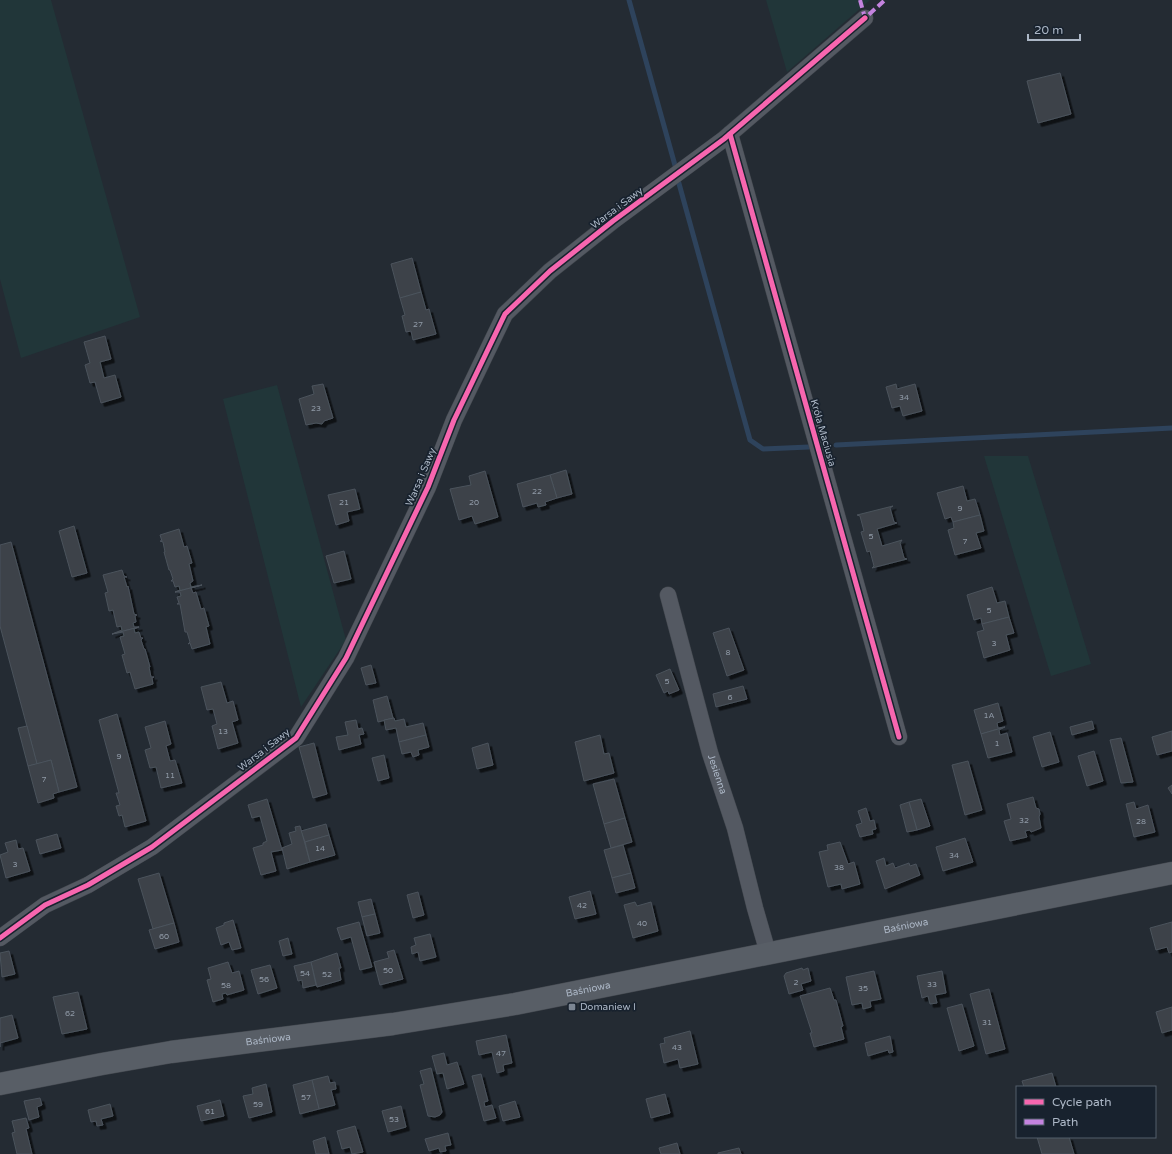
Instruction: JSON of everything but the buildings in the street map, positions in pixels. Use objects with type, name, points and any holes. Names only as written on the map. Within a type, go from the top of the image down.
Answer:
[{"type":"main road","name":"Baśniowa","points":[[0,1084],[171,1052],[338,1032],[444,1016],[676,973],[768,953],[1172,873]]},
{"type":"street","name":"Warsa i Sawy","points":[[0,938],[45,905],[88,885],[152,847],[296,738],[346,658],[428,487],[454,420],[505,314],[550,272],[730,134],[864,18]]},
{"type":"street","name":"Króla Maciusia","points":[[730,134],[899,737]]},
{"type":"street","name":"Jesienna","points":[[668,595],[710,753],[735,828],[768,953]]},
{"type":"green space","points":[[0,0],[51,0],[140,317],[21,358],[0,279]]},
{"type":"green space","points":[[766,0],[870,0],[787,72]]},
{"type":"green space","points":[[277,385],[346,640],[301,707],[223,399]]},
{"type":"green space","points":[[984,456],[1028,456],[1091,664],[1051,676]]},
{"type":"waterway","points":[[629,0],[676,169]]},
{"type":"waterway","points":[[678,180],[750,440],[763,449],[809,447]]},
{"type":"waterway","points":[[836,445],[1172,428]]},
{"type":"marked path","points":[[860,0],[865,18],[885,0]]},
{"type":"cycle path","points":[[0,938],[45,905],[88,885],[152,847],[296,738],[346,658],[428,487],[454,420],[505,314],[550,271],[613,221],[724,139],[865,18]]},
{"type":"cycle path","points":[[730,134],[899,737]]},
{"type":"place","name":"Domaniew I","points":[[572,1007]]}]
